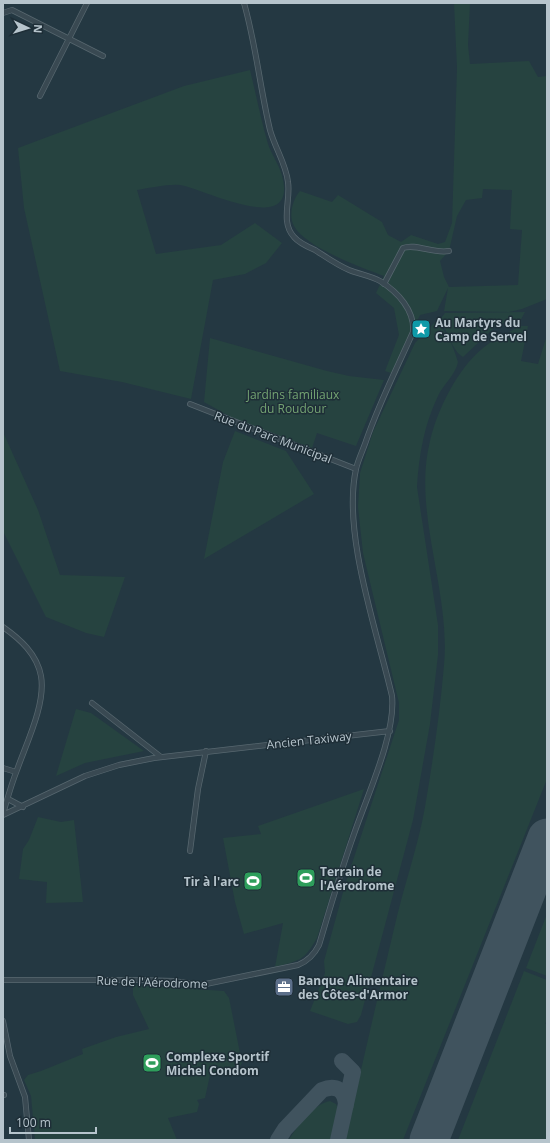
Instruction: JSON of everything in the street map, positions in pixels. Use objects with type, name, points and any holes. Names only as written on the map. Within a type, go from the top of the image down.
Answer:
[{"type":"street","points":[[40,96],[87,3]]},
{"type":"street","points":[[244,3],[252,34],[262,95],[271,134],[288,181],[286,218],[289,229],[294,238],[307,246],[348,269],[384,284],[396,292],[410,312],[414,322],[413,332],[374,420],[356,469],[353,491],[353,520],[362,572],[392,696],[393,708],[390,731]]},
{"type":"street","points":[[3,13],[12,10],[103,56]]},
{"type":"street","points":[[384,284],[402,248],[416,247],[440,253],[449,251]]},
{"type":"street","name":"Rue du Parc Municipal","points":[[190,404],[356,469]]},
{"type":"street","points":[[3,627],[27,646],[41,675],[42,685],[34,722],[3,814]]},
{"type":"street","points":[[92,703],[161,757]]},
{"type":"street","name":"Ancien Taxiway","points":[[3,814],[22,807],[85,776],[119,765],[161,757],[206,751],[390,731]]},
{"type":"street","name":"Rue de l'Aérodrome","points":[[3,980],[138,980],[173,981],[201,985],[298,966],[312,957],[319,945],[350,846],[390,731]]},
{"type":"street","points":[[190,851],[198,789],[206,751]]},
{"type":"street","points":[[3,768],[16,772]]},
{"type":"street","points":[[8,799],[22,807]]},
{"type":"street","points":[[3,1021],[10,1056],[25,1097],[29,1140]]},
{"type":"green space","points":[[454,3],[470,3],[468,45],[470,64],[529,61],[538,77],[547,76],[547,299],[522,309],[509,312],[444,311],[448,288],[437,311],[420,315],[391,373],[385,371],[399,335],[394,308],[376,293],[384,276],[335,256],[310,242],[300,234],[294,226],[291,217],[292,207],[295,198],[300,191],[332,202],[338,195],[382,222],[388,235],[401,242],[411,235],[438,244],[445,242],[452,223],[457,68]],"holes":[[[483,189],[512,190],[510,229],[522,230],[518,285],[449,287],[444,277],[440,261],[449,251],[457,216],[466,200],[482,198]]]},
{"type":"green space","points":[[250,70],[268,144],[283,180],[283,197],[275,205],[261,207],[244,205],[225,200],[180,185],[137,190],[156,254],[221,245],[255,223],[282,243],[266,263],[245,274],[213,280],[191,399],[122,382],[60,371],[24,208],[18,148],[184,86]]},
{"type":"green space","points":[[525,312],[520,321],[509,320],[495,327],[463,357],[456,350],[439,321],[445,313]]},
{"type":"green space","points":[[435,322],[446,334],[458,362],[455,371],[438,396],[429,418],[423,440],[417,487],[438,625],[438,655],[430,724],[413,820],[361,1015],[357,1022],[348,1024],[310,1011],[325,973],[324,961],[345,885],[399,720],[399,703],[363,553],[358,507],[360,473],[373,432],[415,343]]},
{"type":"green space","points":[[520,326],[528,326],[521,361],[538,364],[547,335],[547,779],[403,1140],[345,1140],[375,1008],[422,822],[431,772],[438,718],[444,665],[445,637],[428,524],[426,468],[430,441],[443,403],[465,367],[474,356],[487,345]]},
{"type":"green space","name":"Jardins familiaux du Roudour","points":[[210,338],[327,371],[349,376],[384,380],[356,446],[317,433],[312,448],[231,417],[204,402]]},
{"type":"green space","points":[[235,431],[286,451],[314,494],[204,559],[223,462]]},
{"type":"green space","points":[[3,432],[38,510],[60,575],[125,577],[104,637],[86,633],[46,617],[3,531]]},
{"type":"green space","points":[[76,709],[91,713],[144,751],[85,763],[56,776]]},
{"type":"green space","points":[[364,789],[317,938],[308,952],[300,959],[275,967],[283,923],[244,934],[235,902],[223,838],[261,834],[258,826]]},
{"type":"green space","points":[[38,817],[61,822],[74,820],[83,902],[46,903],[47,882],[19,879],[23,849],[29,840]]},
{"type":"green space","points":[[547,914],[547,976],[526,968]]},
{"type":"green space","points":[[524,971],[547,980],[547,1020],[545,1024],[547,1024],[547,1140],[458,1140]]},
{"type":"green space","name":"Complexe Sportif Michel Condom","points":[[133,985],[224,991],[229,998],[242,1063],[238,1069],[235,1068],[210,1075],[205,1098],[197,1100],[199,1104],[197,1112],[168,1118],[177,1140],[35,1140],[31,1096],[24,1080],[28,1075],[83,1054],[82,1049],[116,1037],[149,1029],[133,995]]},
{"type":"green space","points":[[330,1101],[336,1104],[339,1111],[332,1140],[289,1140],[296,1128],[306,1116],[318,1106]]},
{"type":"taxiway","points":[[338,1140],[353,1072],[342,1061]]},
{"type":"taxiway","points":[[278,1140],[285,1129],[322,1090],[327,1088],[335,1088],[339,1090],[344,1095],[346,1105]]},
{"type":"runway","points":[[429,1140],[547,838]]},
{"type":"place","name":"Au Martyrs du Camp de Servel","points":[[421,329]]},
{"type":"place","name":"Terrain de l'Aérodrome","points":[[306,878]]},
{"type":"place","name":"Tir à l'arc","points":[[253,881]]},
{"type":"place","name":"Banque Alimentaire des Côtes-d'Armor","points":[[284,987]]},
{"type":"place","name":"Complexe Sportif Michel Condom","points":[[152,1063]]}]
